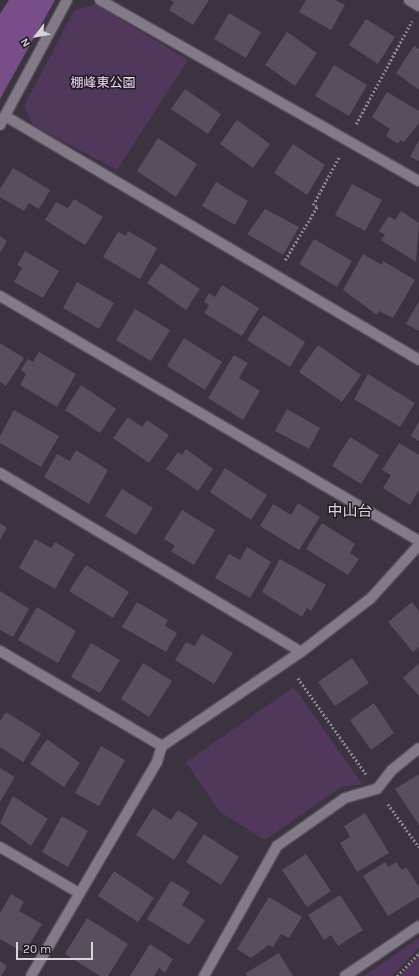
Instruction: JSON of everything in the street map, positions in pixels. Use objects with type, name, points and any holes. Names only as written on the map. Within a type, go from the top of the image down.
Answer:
[{"type":"street","points":[[67,0],[2,121],[419,360]]},
{"type":"street","points":[[100,0],[419,182]]},
{"type":"street","points":[[409,0],[417,11]]},
{"type":"street","points":[[0,296],[419,541]]},
{"type":"street","points":[[0,473],[302,652]]},
{"type":"street","points":[[31,976],[78,893],[157,762],[162,746],[302,652],[370,598],[419,545]]},
{"type":"street","points":[[0,651],[162,746]]},
{"type":"street","points":[[204,976],[277,846],[345,798],[377,788],[392,770],[419,748]]},
{"type":"street","points":[[0,847],[78,893]]},
{"type":"street","points":[[345,976],[419,926]]},
{"type":"path","points":[[276,277],[317,208],[313,205],[417,11]]},
{"type":"path","points":[[298,678],[419,847]]},
{"type":"path","points":[[397,976],[419,953]]},
{"type":"green space","name":"棚峰東公園","points":[[95,4],[188,60],[117,170],[33,125],[24,106],[74,11]]},
{"type":"green space","points":[[294,687],[362,784],[341,787],[265,840],[220,812],[186,762]]},
{"type":"green space","points":[[419,938],[419,948],[392,976],[364,976]]},
{"type":"green space","points":[[419,956],[419,976],[400,976]]},
{"type":"shaded area","points":[[9,0],[55,0],[0,99],[0,14]]},
{"type":"building","points":[[170,0],[209,0],[193,25],[169,10],[174,2]]},
{"type":"building","points":[[306,0],[335,0],[345,5],[331,30],[299,12]]},
{"type":"building","points":[[229,13],[261,32],[246,58],[214,39]]},
{"type":"building","points":[[366,19],[395,37],[378,64],[349,45]]},
{"type":"building","points":[[287,32],[317,53],[295,86],[265,65]]},
{"type":"building","points":[[414,46],[419,49],[419,90],[396,73]]},
{"type":"building","points":[[334,65],[367,85],[349,116],[315,96]]},
{"type":"building","points":[[185,89],[221,114],[208,134],[171,109]]},
{"type":"building","points":[[387,92],[419,111],[419,123],[404,142],[400,140],[398,144],[386,136],[390,129],[372,117]]},
{"type":"building","points":[[237,120],[270,144],[253,168],[220,144]]},
{"type":"building","points":[[158,138],[197,164],[176,197],[137,171]]},
{"type":"building","points":[[419,140],[419,161],[410,157]]},
{"type":"building","points":[[293,144],[325,165],[307,195],[274,173]]},
{"type":"building","points":[[13,168],[50,190],[39,209],[29,203],[24,211],[0,197],[0,189]]},
{"type":"building","points":[[216,182],[248,201],[235,225],[202,206]]},
{"type":"building","points":[[352,184],[382,200],[365,231],[335,215]]},
{"type":"building","points":[[74,199],[103,217],[85,245],[45,220],[56,202],[68,208]]},
{"type":"building","points":[[265,209],[299,227],[283,255],[247,234]]},
{"type":"building","points":[[401,211],[419,223],[416,262],[381,240],[385,235],[379,231],[389,216],[395,220]]},
{"type":"building","points":[[128,231],[157,248],[140,279],[103,257],[118,232],[126,236]]},
{"type":"building","points":[[0,236],[7,241],[0,253]]},
{"type":"building","points":[[314,239],[352,261],[337,287],[299,264]]},
{"type":"building","points":[[25,251],[59,271],[43,298],[14,282],[22,268],[17,265]]},
{"type":"building","points":[[363,254],[382,265],[383,261],[415,280],[393,318],[379,311],[377,315],[343,290]]},
{"type":"building","points":[[161,263],[200,289],[186,310],[147,283]]},
{"type":"building","points":[[77,282],[114,303],[99,329],[63,308]]},
{"type":"building","points":[[222,285],[259,308],[242,336],[204,313],[209,305],[204,302],[209,293],[215,297]]},
{"type":"building","points":[[419,301],[419,331],[406,324]]},
{"type":"building","points":[[135,309],[170,330],[151,361],[116,340]]},
{"type":"building","points":[[263,315],[305,342],[290,367],[247,340]]},
{"type":"building","points":[[184,338],[222,362],[205,390],[167,366]]},
{"type":"building","points":[[0,343],[24,358],[6,386],[0,382]]},
{"type":"building","points":[[318,345],[361,375],[342,402],[299,372]]},
{"type":"building","points":[[39,352],[76,374],[57,407],[20,385],[26,374],[21,370],[28,359],[33,362]]},
{"type":"building","points":[[234,355],[248,363],[239,378],[260,391],[243,420],[208,398]]},
{"type":"building","points":[[368,374],[415,403],[400,427],[354,399]]},
{"type":"building","points":[[81,385],[116,409],[100,433],[65,410]]},
{"type":"building","points":[[287,409],[320,428],[309,449],[275,431]]},
{"type":"building","points":[[14,410],[59,436],[41,467],[0,443],[0,436]]},
{"type":"building","points":[[128,417],[142,427],[147,420],[169,435],[149,463],[113,438]]},
{"type":"building","points":[[419,421],[419,441],[411,436]]},
{"type":"building","points":[[350,437],[379,455],[361,484],[332,466]]},
{"type":"building","points":[[399,443],[419,455],[419,490],[410,505],[383,488],[391,475],[382,470]]},
{"type":"building","points":[[186,449],[213,469],[198,491],[166,469],[178,452],[182,455]]},
{"type":"building","points":[[76,450],[108,470],[89,504],[44,477],[57,454],[70,461]]},
{"type":"building","points":[[225,468],[267,495],[251,520],[210,492]]},
{"type":"building","points":[[122,489],[153,508],[136,535],[105,516]]},
{"type":"building","points":[[298,503],[320,517],[299,550],[260,526],[273,504],[291,515]]},
{"type":"building","points":[[182,510],[215,530],[194,565],[171,551],[175,546],[164,539]]},
{"type":"building","points":[[0,523],[7,528],[0,540]]},
{"type":"building","points":[[322,523],[355,544],[350,553],[359,559],[348,575],[306,549]]},
{"type":"building","points":[[35,539],[51,548],[55,542],[75,554],[55,589],[19,568]]},
{"type":"building","points":[[247,547],[271,562],[250,598],[215,578],[229,554],[240,560]]},
{"type":"building","points":[[280,559],[326,585],[311,611],[307,608],[302,617],[262,592]]},
{"type":"building","points":[[86,565],[129,592],[113,618],[69,591]]},
{"type":"building","points":[[0,591],[29,609],[13,637],[0,630]]},
{"type":"building","points":[[137,602],[168,620],[165,626],[177,633],[166,652],[122,627]]},
{"type":"building","points":[[412,602],[419,611],[419,647],[413,652],[388,622]]},
{"type":"building","points":[[37,607],[76,631],[58,663],[18,640]]},
{"type":"building","points":[[202,634],[233,653],[214,684],[175,660],[186,642],[194,646]]},
{"type":"building","points":[[91,643],[120,660],[100,693],[71,677]]},
{"type":"building","points":[[352,658],[369,683],[335,706],[318,682]]},
{"type":"building","points":[[143,663],[172,681],[149,717],[121,699]]},
{"type":"building","points":[[419,663],[419,696],[403,678]]},
{"type":"building","points":[[374,703],[394,733],[371,750],[350,720]]},
{"type":"building","points":[[6,712],[41,734],[23,762],[0,747],[0,721]]},
{"type":"building","points":[[47,739],[80,763],[64,787],[30,764]]},
{"type":"building","points":[[101,746],[125,760],[99,806],[75,793]]},
{"type":"building","points":[[0,768],[15,777],[0,802]]},
{"type":"building","points":[[419,774],[419,825],[395,789]]},
{"type":"building","points":[[13,796],[48,819],[31,846],[0,823]]},
{"type":"building","points":[[153,808],[171,820],[178,810],[198,823],[174,860],[136,835]]},
{"type":"building","points":[[365,813],[389,853],[357,872],[340,843],[350,837],[344,826]]},
{"type":"building","points":[[62,816],[88,831],[68,867],[42,852]]},
{"type":"building","points":[[204,834],[239,857],[221,885],[186,862]]},
{"type":"building","points":[[306,854],[331,891],[307,907],[282,870]]},
{"type":"building","points":[[385,862],[388,867],[396,862],[402,870],[406,867],[419,887],[419,897],[388,916],[363,876]]},
{"type":"building","points":[[114,871],[154,898],[138,922],[98,896]]},
{"type":"building","points":[[171,881],[190,892],[182,905],[205,920],[189,945],[147,919]]},
{"type":"building","points":[[11,894],[24,902],[19,911],[42,924],[24,953],[0,939],[0,913]]},
{"type":"building","points":[[340,895],[363,930],[338,946],[331,935],[324,940],[308,915]]},
{"type":"building","points":[[269,897],[302,917],[289,938],[281,934],[273,947],[269,945],[251,958],[237,949]]},
{"type":"building","points":[[87,918],[128,944],[108,976],[100,976],[65,954]]},
{"type":"building","points":[[150,944],[173,959],[165,973],[159,968],[154,976],[130,976]]},
{"type":"building","points":[[279,953],[293,976],[247,976],[246,973]]},
{"type":"building","points":[[0,961],[7,966],[1,976],[0,976]]},
{"type":"district","name":"中山台","points":[[350,512]]}]
